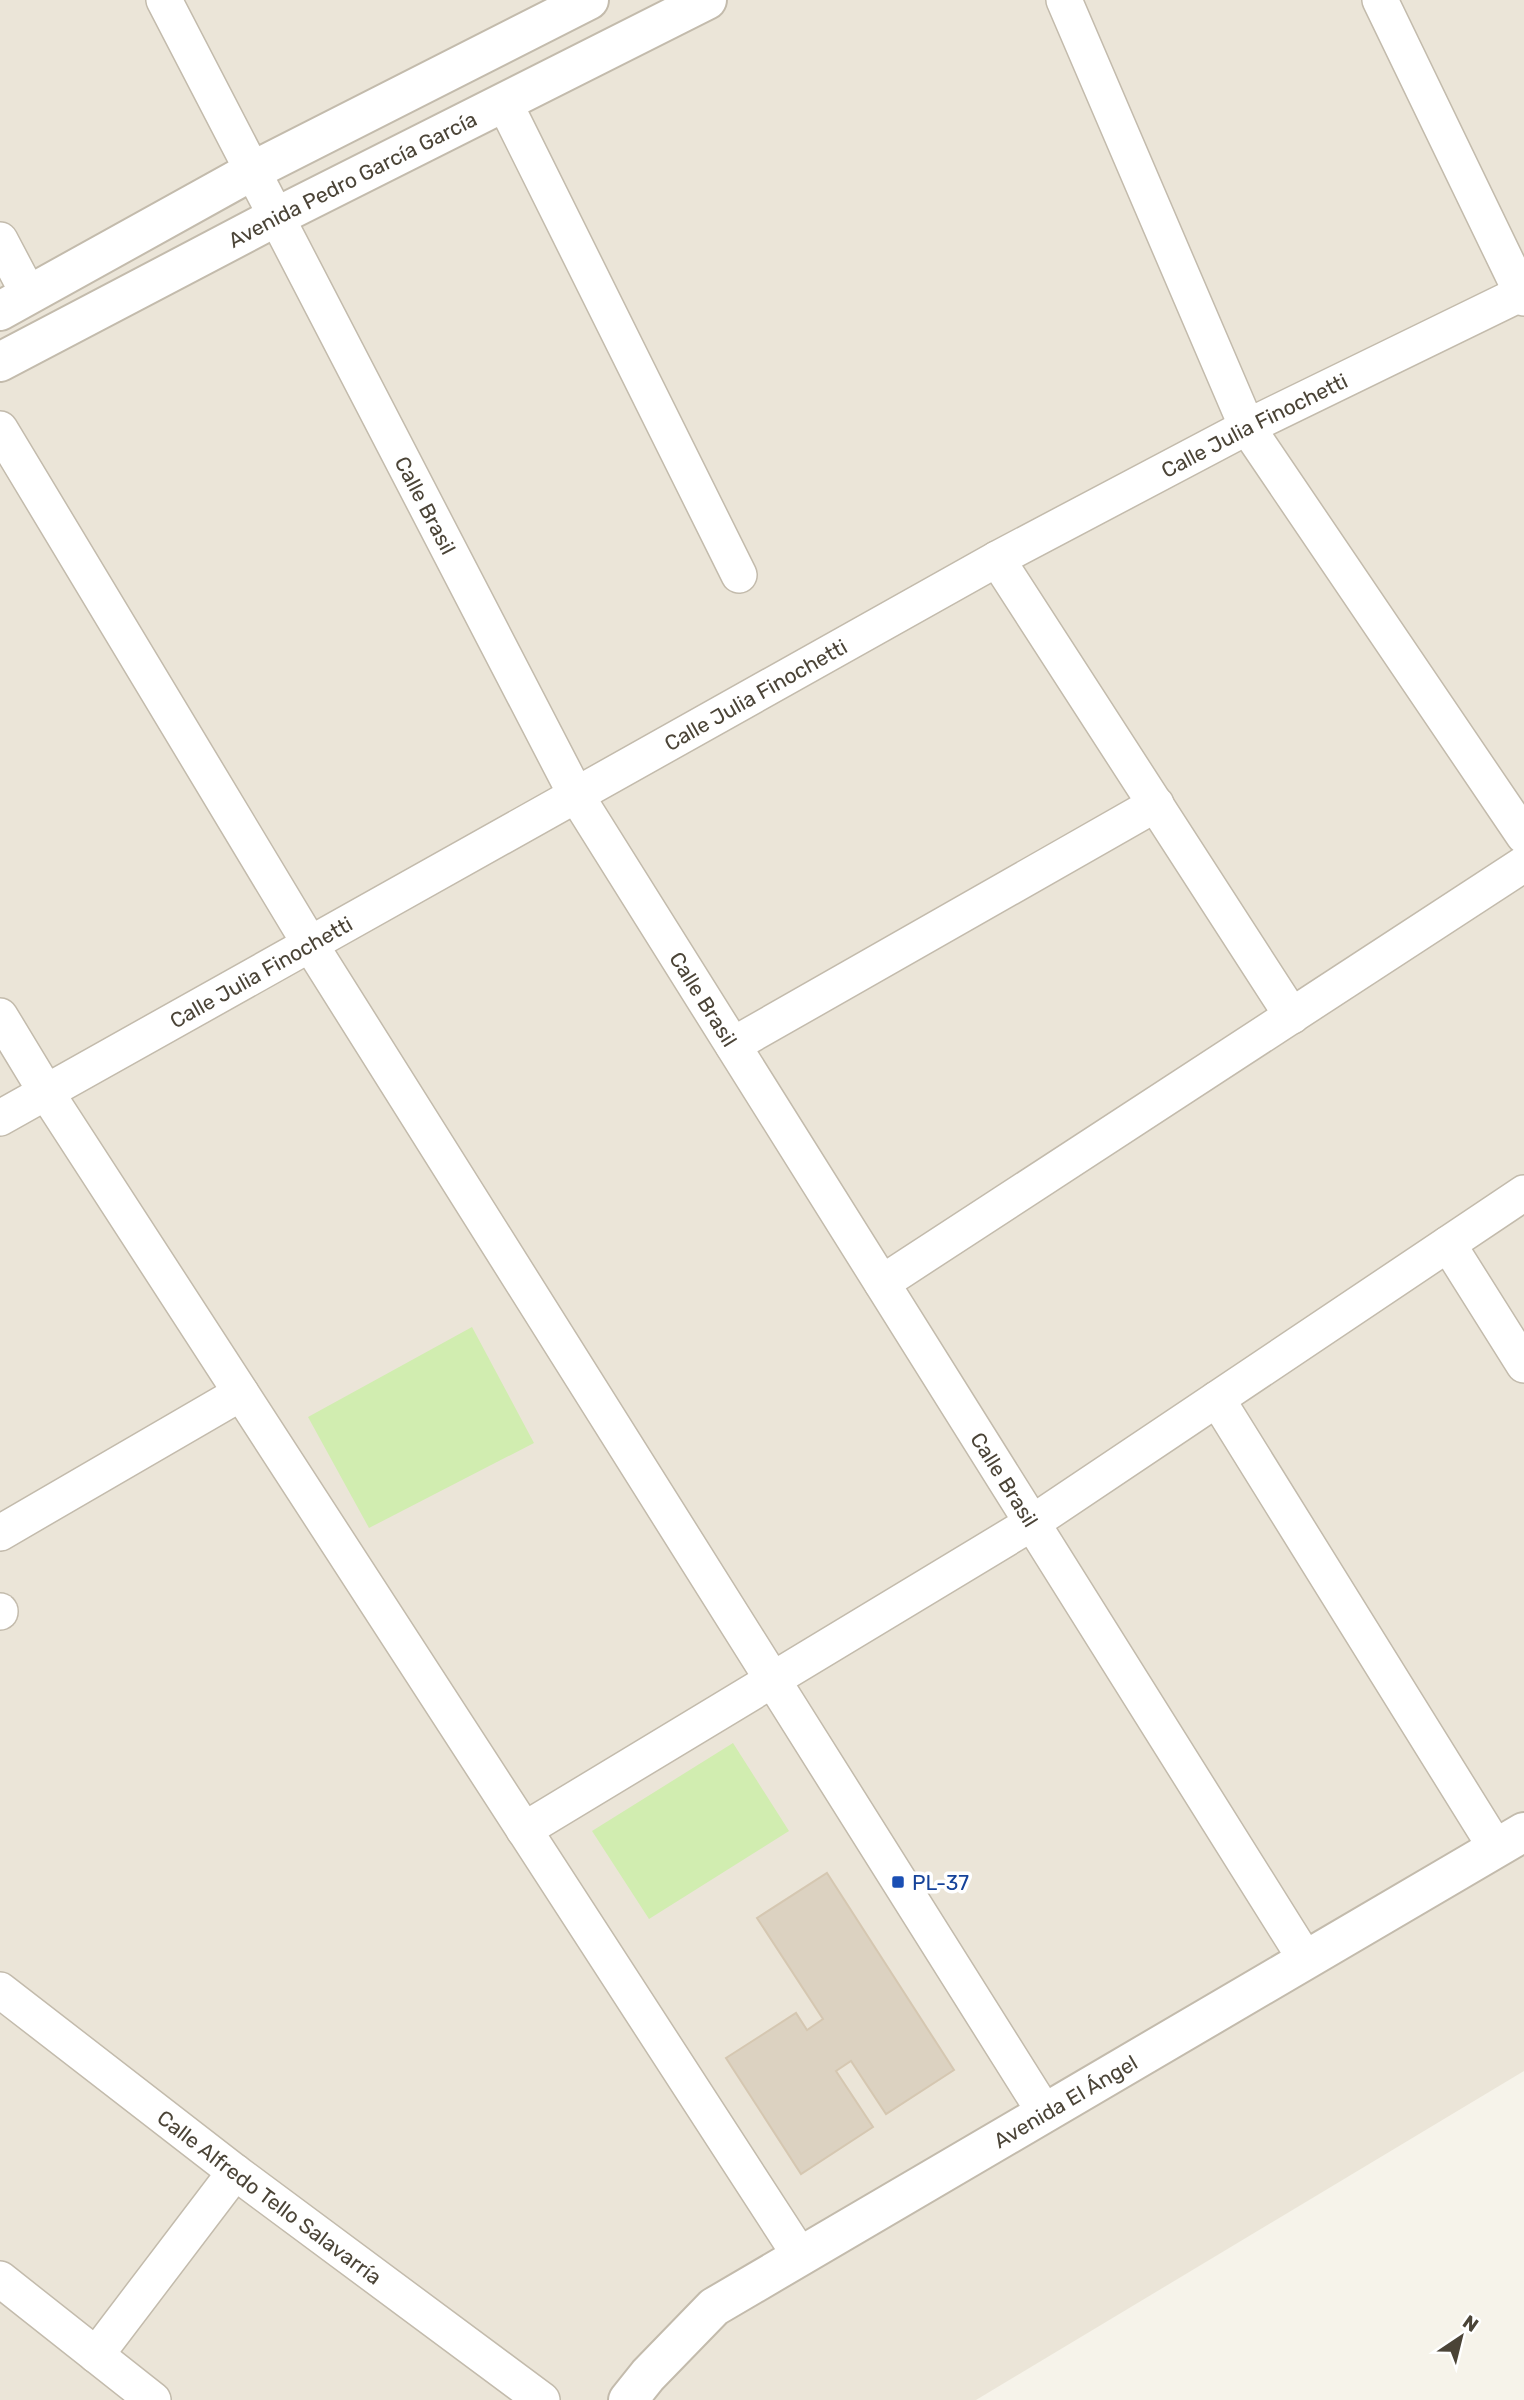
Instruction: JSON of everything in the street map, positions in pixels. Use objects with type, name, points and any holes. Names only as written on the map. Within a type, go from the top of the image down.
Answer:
[{"type":"street","name":"Calle Brasil","points":[[164,0],[278,215],[576,795],[1306,1960]]},
{"type":"street","points":[[0,240],[15,303],[254,170],[589,0]]},
{"type":"street","name":"Avenida Pedro García García","points":[[0,362],[278,215],[707,0]]},
{"type":"street","points":[[1065,0],[1247,427],[1524,836]]},
{"type":"street","points":[[1380,0],[1523,294]]},
{"type":"street","points":[[504,102],[740,575]]},
{"type":"street","name":"Calle Julia Finochetti","points":[[0,1118],[997,559],[1247,427],[1523,294]]},
{"type":"street","points":[[0,429],[310,944],[1045,2113]]},
{"type":"street","points":[[997,559],[1292,1016]]},
{"type":"street","points":[[733,1045],[1156,804]]},
{"type":"street","points":[[882,1283],[1524,864]]},
{"type":"street","points":[[0,1016],[46,1092],[801,2257]]},
{"type":"street","points":[[524,1830],[1032,1524],[1524,1193]]},
{"type":"street","points":[[1448,1244],[1524,1365]]},
{"type":"street","points":[[0,1534],[241,1393]]},
{"type":"street","points":[[1217,1399],[1510,1840]]},
{"type":"street","name":"Avenida El Ángel","points":[[628,2400],[648,2375],[714,2307],[1510,1840]]},
{"type":"street","name":"Calle Alfredo Tello Salavarría","points":[[0,1990],[235,2172],[542,2400]]},
{"type":"street","points":[[96,2356],[235,2172]]},
{"type":"street","points":[[0,2279],[153,2400]]},
{"type":"shaded area","points":[[0,0],[1524,0],[1524,2071],[976,2400],[0,2400]]},
{"type":"green space","points":[[472,1327],[534,1443],[369,1528],[308,1417]]},
{"type":"green space","points":[[733,1743],[789,1831],[649,1919],[592,1831]]},
{"type":"building","points":[[827,1873],[954,2070],[886,2114],[851,2061],[836,2071],[873,2127],[801,2174],[726,2058],[796,2013],[807,2030],[823,2019],[757,1918]]},
{"type":"place","name":"PL-37","points":[[898,1882]]}]
